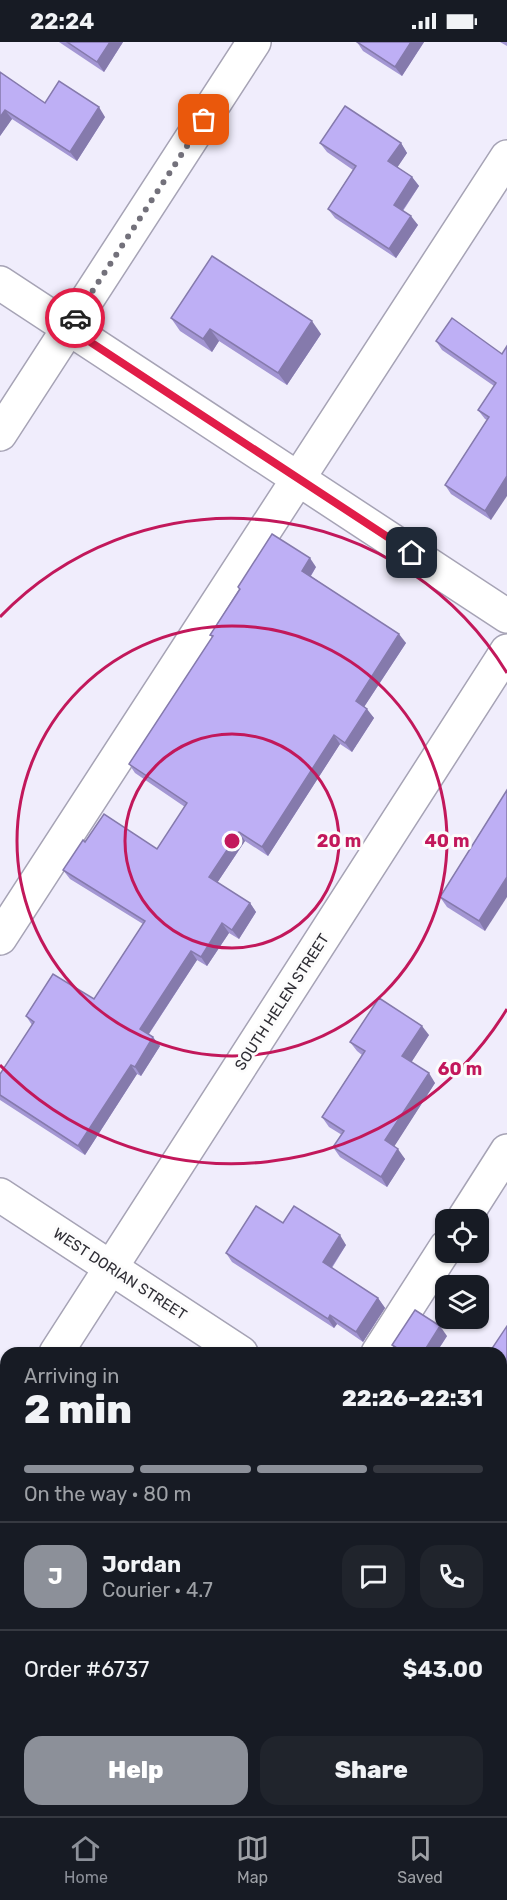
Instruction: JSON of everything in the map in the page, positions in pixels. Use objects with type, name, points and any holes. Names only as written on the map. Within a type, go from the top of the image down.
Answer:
[{"type":"street","points":[[0,434],[254,42]]},
{"type":"street","points":[[0,938],[507,157]]},
{"type":"street","points":[[0,283],[507,616]]},
{"type":"street","name":"SOUTH HELEN STREET","points":[[60,1347],[507,651]]},
{"type":"street","points":[[470,1209],[507,1151]]},
{"type":"street","name":"WEST DORIAN STREET","points":[[0,1195],[232,1347]]},
{"type":"street","points":[[382,1347],[436,1263]]},
{"type":"building","points":[[67,42],[110,42],[97,62]]},
{"type":"building","points":[[357,42],[411,42],[395,67]]},
{"type":"building","points":[[0,72],[45,103],[59,81],[99,107],[70,152],[5,110],[0,117]]},
{"type":"building","points":[[345,106],[401,143],[388,161],[412,177],[394,205],[411,216],[389,249],[328,209],[356,166],[320,143]]},
{"type":"building","points":[[212,256],[312,321],[278,373],[210,329],[203,339],[171,318]]},
{"type":"building","points":[[452,318],[502,354],[507,346],[507,476],[485,511],[445,485],[489,417],[478,410],[496,383],[436,341]]},
{"type":"building","points":[[272,534],[310,558],[302,571],[399,634],[356,701],[367,709],[345,743],[334,735],[262,847],[239,832],[209,877],[250,903],[232,930],[222,923],[201,957],[191,951],[140,1029],[153,1037],[135,1067],[131,1065],[78,1146],[0,1095],[0,1074],[34,1022],[26,1016],[53,974],[94,999],[145,921],[63,870],[104,814],[157,849],[187,803],[129,764],[213,636],[210,635]]},
{"type":"building","points":[[507,790],[507,877],[479,921],[440,897]]},
{"type":"building","points":[[379,998],[422,1026],[402,1056],[429,1073],[385,1140],[398,1149],[381,1177],[333,1147],[344,1131],[322,1117],[365,1051],[350,1042]]},
{"type":"building","points":[[256,1206],[283,1223],[294,1206],[340,1235],[323,1262],[378,1298],[356,1332],[330,1315],[328,1319],[226,1253]]},
{"type":"building","points":[[415,1310],[435,1323],[435,1329],[438,1329],[427,1347],[395,1347],[392,1345]]},
{"type":"building","points":[[507,1326],[507,1347],[493,1347]]},
{"type":"way so far","points":[[75,318],[204,120]]},
{"type":"route","points":[[75,318],[69,328],[412,553]]}]
